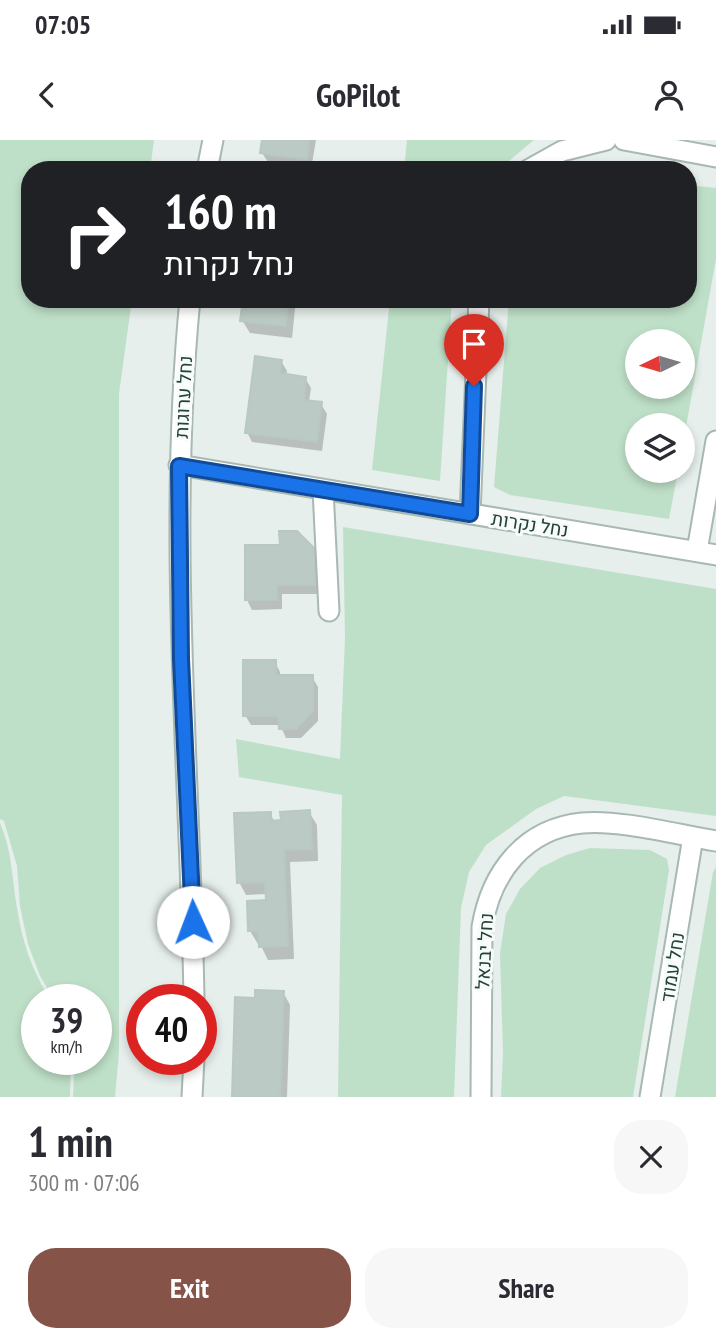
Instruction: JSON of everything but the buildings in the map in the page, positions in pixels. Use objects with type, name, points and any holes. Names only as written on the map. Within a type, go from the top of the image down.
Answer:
[{"type":"street","points":[[209,161],[213,140]]},
{"type":"street","points":[[544,161],[562,151],[606,140]]},
{"type":"street","points":[[624,140],[716,157]]},
{"type":"street","name":"נחל ערוגות","points":[[189,308],[179,466],[182,672],[193,984]]},
{"type":"street","points":[[470,514],[478,308]]},
{"type":"street","points":[[706,553],[716,441]]},
{"type":"street","name":"נחל נקרות","points":[[179,466],[706,553]]},
{"type":"street","points":[[323,489],[329,611]]},
{"type":"street","name":"נחל יבנאל","points":[[481,1097],[482,927],[486,903],[495,882],[511,860],[543,835],[583,823],[617,825],[716,841]]},
{"type":"street","name":"נחל עמוד","points":[[650,1097],[693,837]]},
{"type":"street","points":[[192,1097],[193,1075]]},
{"type":"green space","points":[[0,140],[154,140],[151,161],[21,161],[21,308],[131,308],[119,394],[119,1052],[115,1097],[73,1097],[74,1075],[112,1075],[112,984],[45,984],[28,944],[20,906],[17,866],[4,821],[0,819]]},
{"type":"green space","points":[[407,140],[534,140],[509,161],[405,161]]},
{"type":"green space","points":[[697,186],[716,188],[716,259],[695,377],[695,329],[625,329],[625,399],[691,399],[689,413],[625,413],[625,483],[676,483],[669,519],[510,495],[494,487],[508,308],[697,308]]},
{"type":"green space","points":[[389,308],[451,308],[440,481],[372,470]]},
{"type":"green space","points":[[343,527],[716,589],[716,816],[564,796],[536,809],[486,845],[469,872],[461,908],[454,1097],[338,1097],[342,795],[239,777],[236,739],[340,759],[345,637]]},
{"type":"green space","points":[[0,823],[9,854],[25,944],[41,984],[21,984],[21,1075],[71,1075],[70,1097],[0,1097]]},
{"type":"green space","points":[[590,848],[650,850],[667,859],[669,870],[633,1097],[501,1097],[503,1053],[500,953],[506,914],[520,889],[540,868],[566,855]]},
{"type":"green space","points":[[716,867],[716,1097],[675,1097],[713,872]]},
{"type":"route","points":[[193,922],[181,659],[179,466],[470,514],[474,386]]}]
